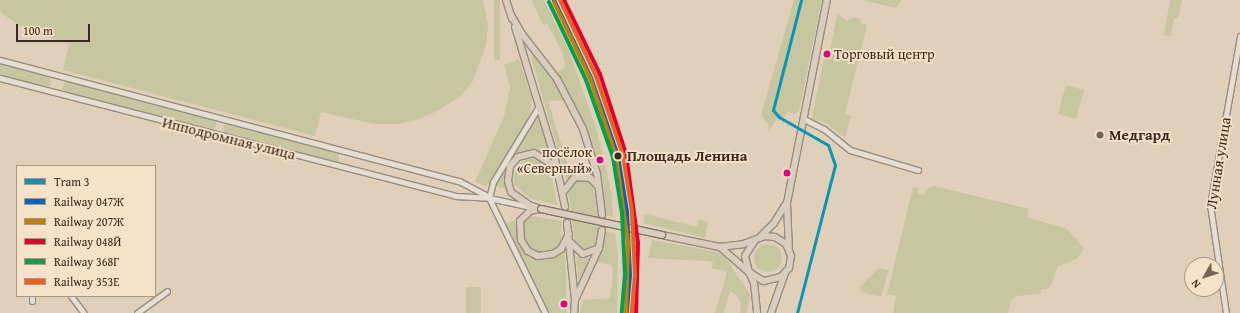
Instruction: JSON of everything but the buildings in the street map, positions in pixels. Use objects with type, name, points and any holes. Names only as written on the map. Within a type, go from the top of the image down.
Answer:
[{"type":"main road","points":[[506,0],[558,168],[565,206]]},
{"type":"main road","points":[[772,312],[785,273],[790,263],[787,202],[827,0]]},
{"type":"main road","points":[[511,15],[522,34],[557,79],[575,112],[594,162],[600,190],[602,214]]},
{"type":"main road","points":[[524,58],[526,50],[534,50]]},
{"type":"main road","points":[[558,168],[534,152],[518,157],[510,166],[508,181],[512,192],[529,205],[541,209],[662,235],[720,247],[743,244],[767,236],[777,238],[789,251]]},
{"type":"main road","points":[[563,192],[572,179],[580,176],[590,178],[600,190]]},
{"type":"main road","points":[[757,313],[754,283],[749,272],[745,256],[757,239],[773,225],[787,202]]},
{"type":"main road","points":[[541,209],[530,211],[520,221],[521,240],[528,251],[538,256],[553,254],[561,249],[569,234]]},
{"type":"main road","points":[[567,222],[575,300],[574,313]]},
{"type":"main road","points":[[575,300],[599,248],[602,230]]},
{"type":"main road","points":[[570,241],[583,254],[590,253],[599,248]]},
{"type":"main road","points":[[720,247],[757,278],[767,281],[777,279],[785,273]]},
{"type":"street","name":"Лунная улица","points":[[1226,313],[1210,205],[1240,36]]},
{"type":"street","name":"Ипподромная улица","points":[[0,60],[459,181],[489,198]]},
{"type":"street","name":"Ипподромная улица","points":[[0,78],[459,196],[489,198]]},
{"type":"street","points":[[539,106],[493,182],[489,198],[545,313]]},
{"type":"street","points":[[804,119],[824,129],[850,150],[918,170]]},
{"type":"street","points":[[489,198],[541,209]]},
{"type":"street","points":[[137,313],[167,291]]},
{"type":"street","points":[[72,297],[84,313]]},
{"type":"shaded area","points":[[0,0],[483,0],[488,25],[486,45],[473,81],[461,96],[437,111],[422,118],[398,124],[374,124],[321,112],[315,136],[63,70],[69,44],[24,28],[8,18],[0,11]]},
{"type":"shaded area","points":[[494,0],[500,0],[500,60],[494,60]]},
{"type":"shaded area","points":[[532,0],[544,0],[570,53],[598,134],[612,195],[613,217],[605,215],[602,180],[593,145],[577,109],[557,73],[565,67],[563,54],[548,24],[543,25]]},
{"type":"shaded area","points":[[794,0],[822,0],[799,111],[795,114],[787,112],[784,118],[779,116],[768,132],[769,126],[761,115]]},
{"type":"shaded area","points":[[862,0],[901,0],[896,8]]},
{"type":"shaded area","points":[[1170,0],[1182,0],[1178,18],[1174,18],[1171,36],[1164,35]]},
{"type":"shaded area","points":[[837,14],[847,21],[854,17],[861,19],[860,23],[867,25],[845,114],[851,116],[845,138],[826,123],[814,120],[812,116],[825,55],[829,56]]},
{"type":"shaded area","points":[[530,53],[550,75],[565,100],[548,101],[569,169],[592,166],[595,178],[589,174],[580,173],[566,179]]},
{"type":"shaded area","points":[[519,59],[532,98],[530,115],[490,184],[485,186],[475,182],[504,117],[510,87],[504,65]]},
{"type":"shaded area","points":[[0,64],[50,77],[51,84],[49,87],[0,75]]},
{"type":"shaded area","points":[[66,81],[214,120],[217,123],[215,128],[210,130],[64,91],[62,88]]},
{"type":"shaded area","points":[[1066,85],[1084,90],[1076,119],[1058,114]]},
{"type":"shaded area","points":[[538,115],[550,156],[533,149],[519,153],[510,160],[506,170],[507,190],[493,185]]},
{"type":"shaded area","points":[[226,123],[338,152],[339,161],[337,163],[224,133],[222,129]]},
{"type":"shaded area","points":[[535,158],[545,163],[551,171],[557,205],[529,198],[514,184],[514,174],[518,165],[526,159]]},
{"type":"shaded area","points":[[575,180],[589,181],[592,184],[598,208],[597,243],[593,249],[585,252],[575,243],[568,191]]},
{"type":"shaded area","points":[[934,186],[1029,209],[1027,217],[1067,229],[1084,248],[1077,259],[1058,266],[1051,285],[1047,289],[1042,289],[1040,294],[1017,296],[1011,301],[1008,313],[893,313],[896,296],[887,294],[913,187],[919,188],[918,194],[924,195],[926,189]]},
{"type":"shaded area","points":[[645,214],[697,227],[699,219],[708,222],[705,238],[643,223]]},
{"type":"shaded area","points":[[531,216],[562,221],[561,243],[554,251],[538,254],[527,246],[523,233],[523,222]]},
{"type":"shaded area","points":[[517,219],[519,242],[529,256],[549,259],[565,252],[567,313],[547,313],[504,225]]},
{"type":"shaded area","points":[[605,231],[615,233],[618,255],[617,313],[580,313],[583,300],[610,298],[613,269],[611,265],[596,262],[603,248]]},
{"type":"shaded area","points":[[652,240],[717,252],[725,257],[750,294],[747,313],[740,313],[741,303],[734,293],[730,291],[724,313],[715,313],[727,272],[712,268],[713,262],[648,258]]},
{"type":"shaded area","points":[[768,244],[778,248],[782,258],[778,268],[768,272],[758,268],[754,258],[758,248]]},
{"type":"shaded area","points":[[576,256],[590,258],[579,280],[578,279]]},
{"type":"shaded area","points":[[879,268],[889,270],[881,297],[861,292],[860,287]]},
{"type":"shaded area","points":[[466,287],[481,287],[481,313],[466,313]]},
{"type":"tram line","name":"3","points":[[797,313],[835,165],[828,145],[779,117],[773,110],[801,0]]},
{"type":"rail line","name":"047Ж","points":[[554,0],[591,78],[618,156],[627,212],[630,275],[627,313]]},
{"type":"rail line","name":"353Е","points":[[560,0],[596,76],[623,155],[632,212],[635,275],[632,313]]},
{"type":"rail line","name":"048Й","points":[[564,0],[600,74],[626,154],[638,243],[636,313]]},
{"type":"rail line","name":"368Г","points":[[549,2],[586,80],[613,157],[622,213],[625,275],[622,313]]},
{"type":"rail line","name":"207Ж","points":[[554,2],[590,78],[616,156],[628,243],[626,313]]},
{"type":"place","name":"Торговый центр","points":[[827,54]]},
{"type":"place","name":"Медгард","points":[[1100,135]]},
{"type":"place","name":"Площадь Ленина","points":[[618,156]]},
{"type":"place","name":"посёлок «Северный»","points":[[600,160]]}]
